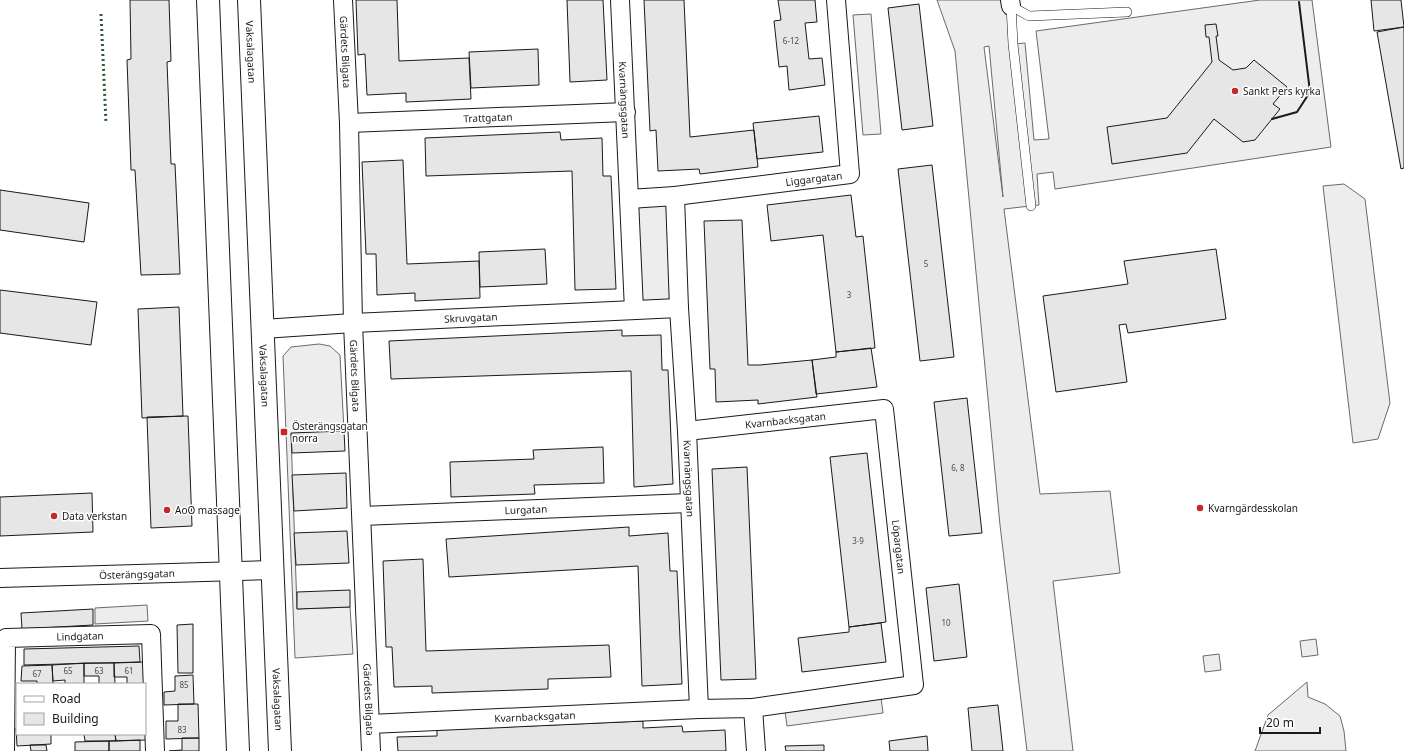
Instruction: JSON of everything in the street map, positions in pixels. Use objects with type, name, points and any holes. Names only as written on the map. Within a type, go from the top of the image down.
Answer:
[{"type":"main road","points":[[208,0],[238,751]]},
{"type":"main road","name":"Vaksalagatan","points":[[249,0],[280,751]]},
{"type":"street","name":"Gärdets Bilgata","points":[[343,0],[349,123],[353,323],[371,751]]},
{"type":"street","name":"Kvarnängsgatan","points":[[620,0],[634,310]]},
{"type":"street","name":"Liggargatan","points":[[675,196],[850,174],[836,0]]},
{"type":"street","name":"Trattgatan","points":[[349,123],[626,112]]},
{"type":"street","name":"Kvarnängsgatan","points":[[675,196],[679,308],[687,431],[699,709]]},
{"type":"street","points":[[629,199],[675,196]]},
{"type":"street","name":"Skruvgatan","points":[[263,329],[353,323],[679,308]]},
{"type":"street","name":"Kvarnbacksgatan","points":[[687,431],[884,409]]},
{"type":"street","name":"Löpargatan","points":[[754,708],[914,685],[884,409]]},
{"type":"street","name":"Lurgatan","points":[[362,516],[690,503]]},
{"type":"street","name":"Österängsgatan","points":[[0,578],[273,570]]},
{"type":"street","name":"Lindgatan","points":[[4,751],[6,638],[151,634],[155,751]]},
{"type":"street","points":[[699,709],[754,708],[756,751]]},
{"type":"street","name":"Kvarnbacksgatan","points":[[370,724],[699,709]]},
{"type":"lane","points":[[1010,3],[1029,16],[1127,12]]},
{"type":"lane","points":[[1010,3],[1013,44],[1031,206]]},
{"type":"shaded area","points":[[937,0],[1008,0],[1014,44],[1025,43],[1034,140],[1049,139],[1036,31],[1260,0],[1312,0],[1331,147],[1055,189],[1053,172],[1037,174],[1039,205],[1004,209],[1040,494],[1110,491],[1120,573],[1053,581],[1073,751],[1027,751],[1000,525],[955,51]],"holes":[[[989,46],[1003,197],[984,47]]]},
{"type":"shaded area","points":[[871,14],[881,134],[863,135],[853,15]]},
{"type":"shaded area","points":[[1344,184],[1365,199],[1390,403],[1378,439],[1353,443],[1323,186]]},
{"type":"shaded area","points":[[675,196],[679,308],[634,310],[629,199]]},
{"type":"shaded area","points":[[319,344],[330,346],[340,355],[344,431],[291,434],[297,609],[350,607],[353,654],[295,658],[283,356],[291,347]]},
{"type":"shaded area","points":[[147,605],[148,621],[95,624],[95,608]]},
{"type":"shaded area","points":[[1316,639],[1318,655],[1302,657],[1300,641]]},
{"type":"shaded area","points":[[1219,654],[1221,670],[1205,672],[1203,656]]},
{"type":"shaded area","points":[[1307,682],[1308,697],[1325,704],[1340,716],[1344,731],[1346,751],[1255,751],[1268,715]]},
{"type":"shaded area","points":[[881,698],[883,713],[787,726],[785,711]]},
{"type":"building","points":[[130,0],[169,0],[171,61],[167,62],[171,164],[175,164],[180,274],[141,275],[135,170],[131,170],[127,60],[131,59]]},
{"type":"building","points":[[356,0],[397,0],[399,61],[469,58],[471,99],[406,102],[406,93],[367,95],[365,54],[358,55]]},
{"type":"building","points":[[567,0],[603,0],[607,80],[570,82]]},
{"type":"building","points":[[644,0],[684,0],[690,137],[754,130],[758,167],[700,174],[699,169],[658,171],[656,130],[650,131]]},
{"type":"building","points":[[778,0],[815,0],[817,22],[805,23],[809,59],[822,58],[825,85],[789,90],[787,66],[779,67],[774,21],[781,20]]},
{"type":"building","points":[[1371,0],[1401,0],[1404,27],[1374,31]]},
{"type":"building","points":[[919,4],[933,126],[902,130],[888,8]]},
{"type":"building","name":"Sankt Pers kyrka","points":[[1216,24],[1219,60],[1233,70],[1246,68],[1254,60],[1287,87],[1273,104],[1280,109],[1255,140],[1243,142],[1214,119],[1187,153],[1112,164],[1107,127],[1167,118],[1212,62],[1209,37],[1206,37],[1205,25]]},
{"type":"building","points":[[1404,27],[1404,168],[1401,169],[1377,32]]},
{"type":"building","points":[[538,49],[539,85],[471,88],[469,52]]},
{"type":"building","points":[[819,116],[823,152],[757,159],[753,123]]},
{"type":"building","points":[[560,132],[561,140],[602,138],[603,176],[611,176],[616,289],[575,290],[572,171],[426,176],[425,138]]},
{"type":"building","points":[[403,160],[407,264],[479,261],[480,298],[415,301],[415,293],[377,295],[376,254],[366,254],[362,162]]},
{"type":"building","points":[[932,165],[954,357],[920,361],[898,169]]},
{"type":"building","points":[[0,190],[89,203],[84,242],[0,230]]},
{"type":"building","points":[[851,195],[856,237],[863,236],[875,348],[836,352],[823,235],[771,241],[767,205]]},
{"type":"building","points":[[742,220],[748,365],[812,360],[817,397],[758,404],[758,400],[716,402],[715,369],[710,369],[704,221]]},
{"type":"building","points":[[545,249],[547,284],[480,287],[479,252]]},
{"type":"building","points":[[1216,249],[1226,319],[1128,333],[1126,324],[1119,325],[1127,382],[1056,392],[1043,296],[1128,284],[1124,261]]},
{"type":"building","points":[[0,290],[97,302],[91,345],[0,333]]},
{"type":"building","points":[[179,307],[183,416],[142,418],[138,309]]},
{"type":"building","points":[[622,330],[622,336],[661,335],[662,370],[668,370],[673,484],[634,487],[631,371],[391,379],[389,341]]},
{"type":"building","points":[[871,348],[877,387],[816,394],[812,360],[836,357],[836,352]]},
{"type":"building","points":[[967,398],[982,533],[949,536],[934,402]]},
{"type":"building","points":[[188,416],[192,526],[151,528],[147,417]]},
{"type":"building","points":[[344,431],[345,451],[292,453],[291,433]]},
{"type":"building","points":[[603,447],[604,483],[534,485],[535,494],[451,497],[450,462],[534,459],[533,450]]},
{"type":"building","points":[[867,453],[886,622],[849,627],[830,457]]},
{"type":"building","points":[[747,467],[756,679],[721,680],[712,469]]},
{"type":"building","points":[[346,473],[347,508],[294,511],[292,475]]},
{"type":"building","points":[[92,493],[93,532],[0,536],[0,497]]},
{"type":"building","points":[[629,527],[629,536],[668,533],[670,571],[677,571],[682,684],[642,686],[638,566],[449,577],[446,539]]},
{"type":"building","points":[[347,531],[349,563],[296,565],[294,533]]},
{"type":"building","points":[[423,559],[426,651],[609,645],[611,677],[548,679],[548,689],[432,693],[432,686],[394,687],[392,647],[386,647],[383,561]]},
{"type":"building","points":[[959,584],[967,657],[934,661],[926,588]]},
{"type":"building","points":[[350,590],[350,607],[297,609],[297,592]]},
{"type":"building","points":[[93,609],[93,625],[22,629],[21,613]]},
{"type":"building","points":[[881,623],[886,662],[802,672],[798,638],[849,632],[849,627]]},
{"type":"building","points":[[193,624],[193,673],[178,673],[177,625]]},
{"type":"building","points":[[139,646],[140,662],[24,665],[24,649]]},
{"type":"building","points":[[144,662],[144,683],[127,683],[127,677],[114,677],[114,663]]},
{"type":"building","points":[[84,663],[84,683],[65,683],[65,680],[53,681],[52,665]]},
{"type":"building","points":[[84,663],[114,663],[115,683],[99,683],[99,676],[84,676]]},
{"type":"building","points":[[52,665],[53,683],[21,681],[22,666]]},
{"type":"building","points":[[193,675],[194,704],[164,705],[164,692],[175,691],[175,676]]},
{"type":"building","points":[[178,704],[198,704],[199,738],[166,739],[166,721],[178,721]]},
{"type":"building","points":[[998,705],[1003,751],[972,751],[968,708]]},
{"type":"building","points":[[643,721],[643,728],[682,726],[683,732],[725,730],[726,751],[398,751],[397,737],[437,736],[437,730]]},
{"type":"building","points":[[16,735],[51,735],[51,744],[17,746]]},
{"type":"building","points":[[84,735],[115,735],[116,741],[85,741]]},
{"type":"building","points":[[115,735],[146,735],[146,740],[116,741]]},
{"type":"building","points":[[927,736],[928,751],[890,751],[889,741]]},
{"type":"building","points":[[182,738],[199,738],[199,751],[169,751],[182,750]]},
{"type":"building","points":[[140,740],[140,751],[109,751],[109,741]]},
{"type":"building","points":[[109,741],[109,751],[75,751],[75,742]]},
{"type":"building","points":[[30,745],[46,745],[47,751],[31,751]]},
{"type":"building","points":[[824,745],[824,751],[786,751],[785,746]]},
{"type":"hedge","points":[[101,14],[106,123]]},
{"type":"wall","points":[[1272,119],[1297,112],[1310,92],[1299,2]]},
{"type":"place","name":"Sankt Pers kyrka","points":[[1235,91]]},
{"type":"place","name":"Österängsgatan norra","points":[[284,432]]},
{"type":"place","name":"Kvarngärdesskolan","points":[[1200,508]]},
{"type":"place","name":"AoO massage","points":[[167,510]]},
{"type":"place","name":"Data verkstan","points":[[54,516]]}]
